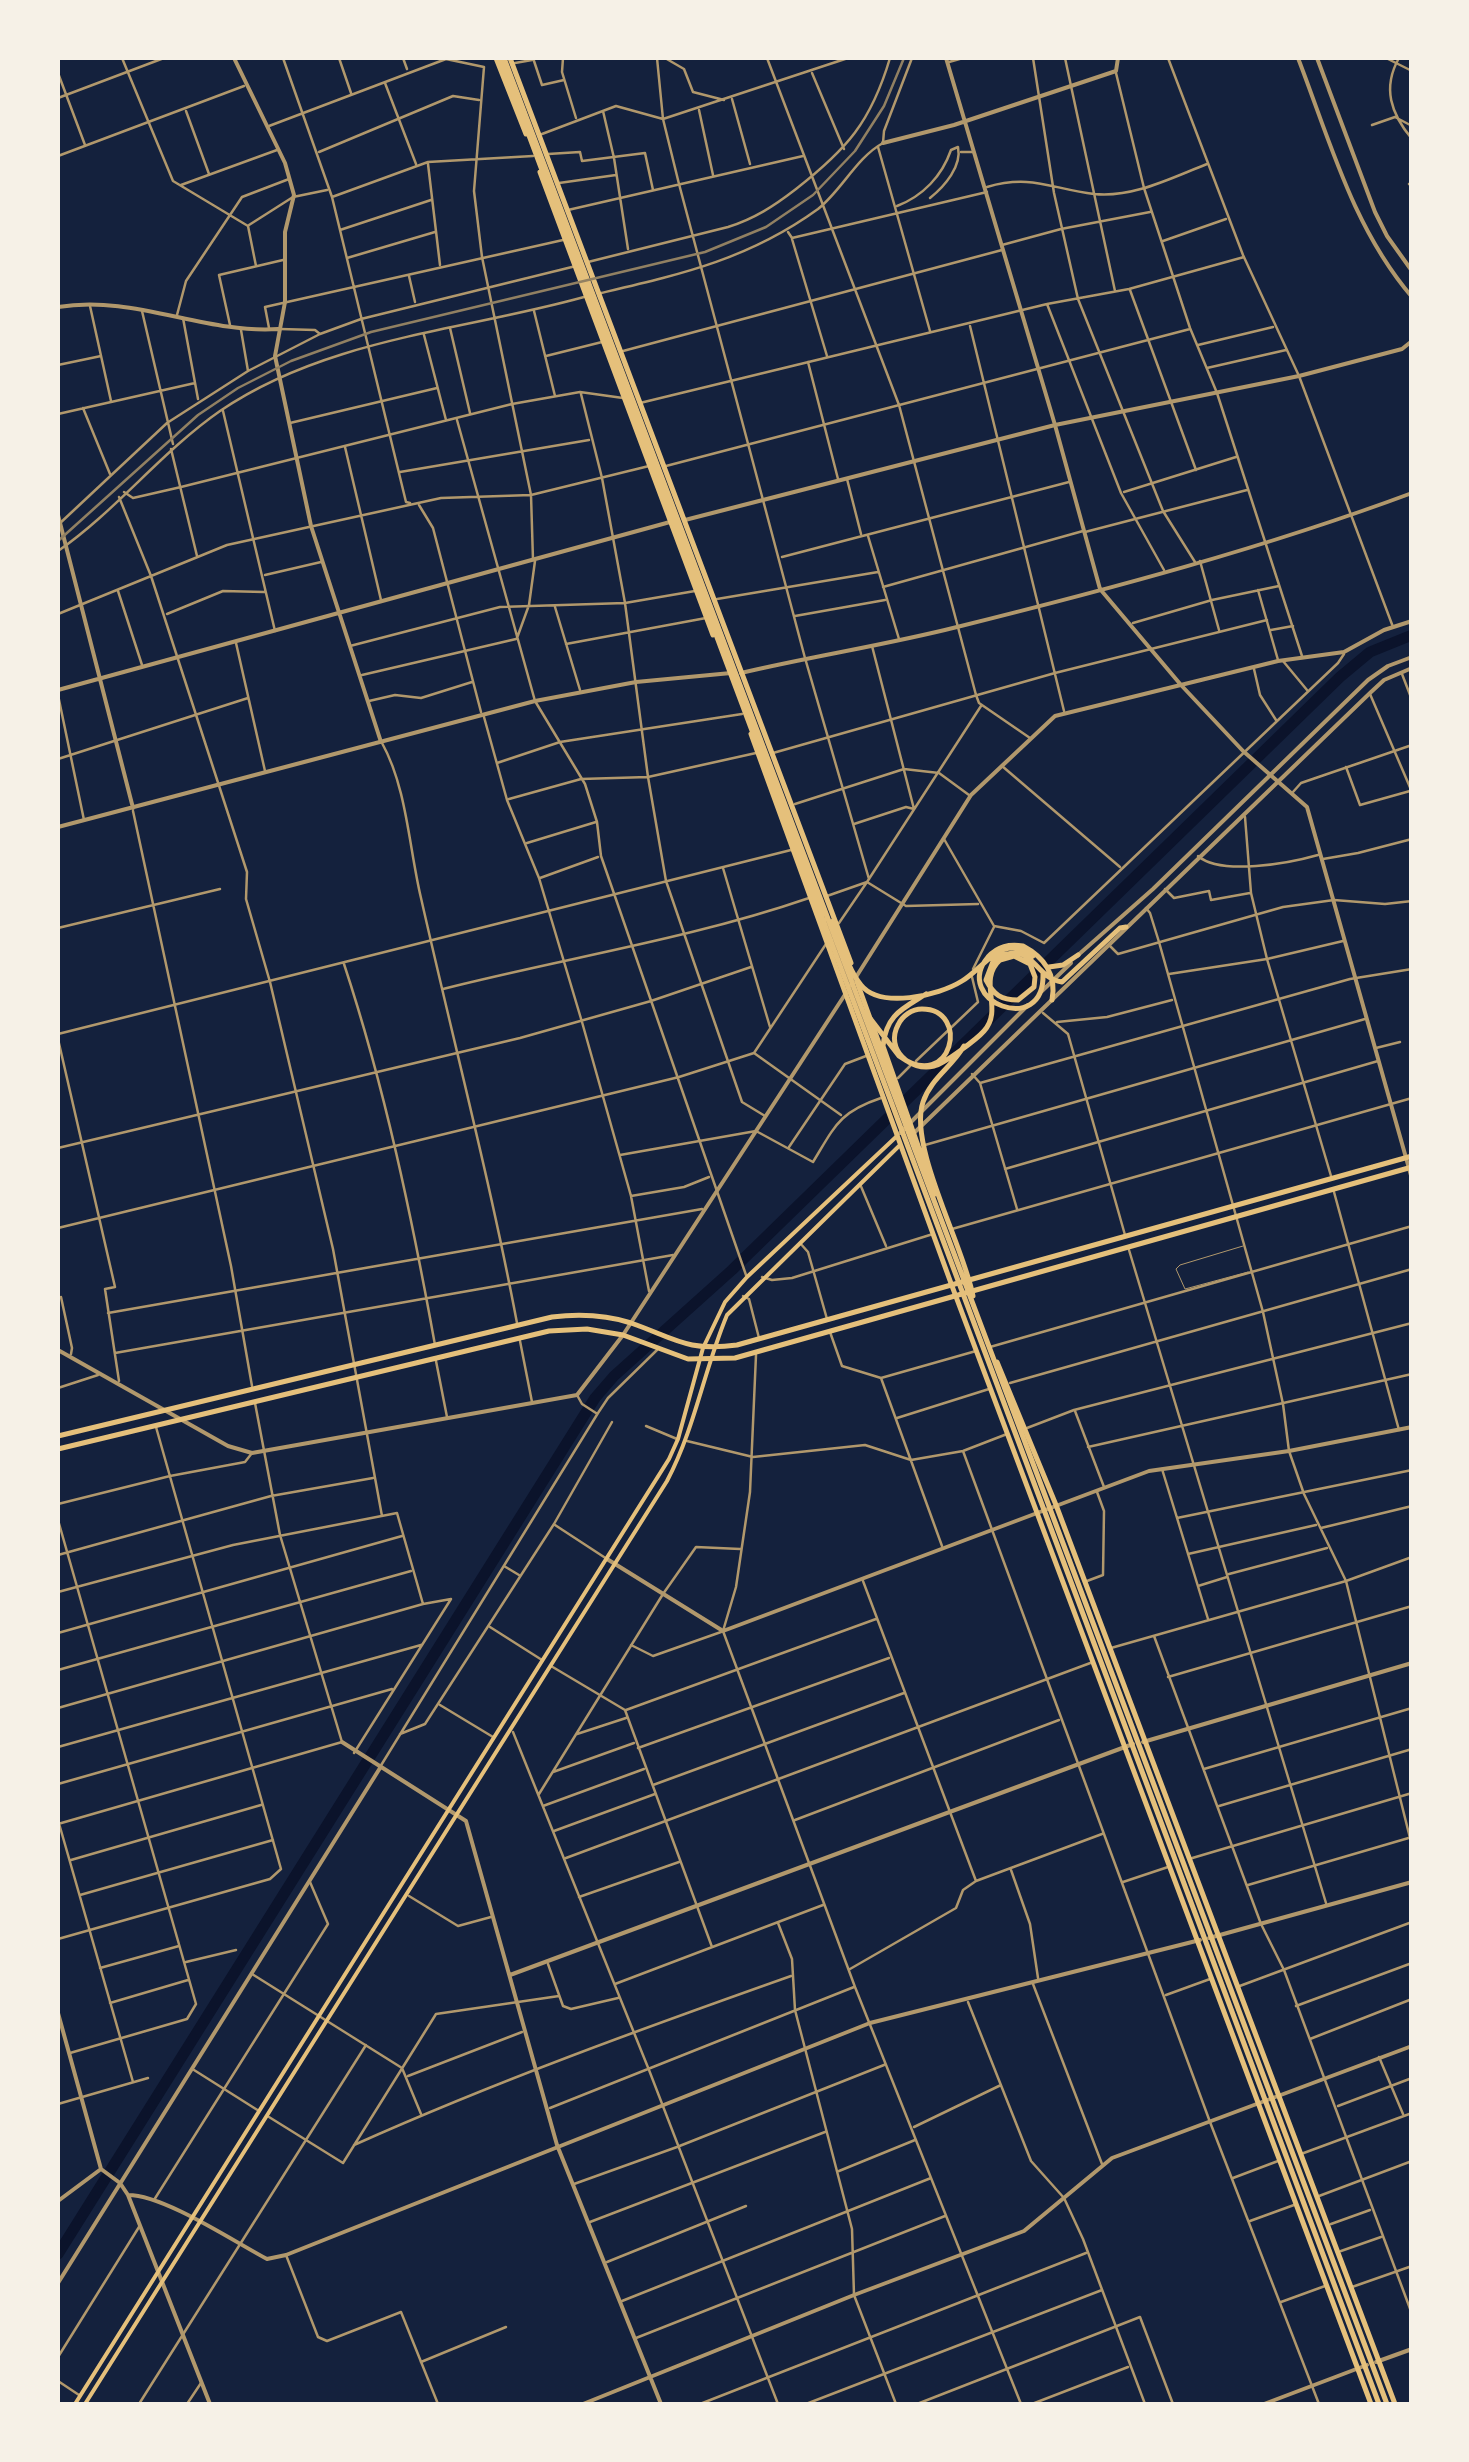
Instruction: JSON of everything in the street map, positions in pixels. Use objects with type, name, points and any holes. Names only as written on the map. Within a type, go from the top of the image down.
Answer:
[{"type":"main road","points":[[504,60],[540,134],[740,673],[828,896],[989,1347],[1056,1504],[1394,2404]]},
{"type":"main road","points":[[504,60],[534,156],[623,398],[1379,2404]]},
{"type":"main road","points":[[504,60],[896,1136],[1371,2404]]},
{"type":"main road","points":[[504,60],[1387,2404]]},
{"type":"main road","points":[[794,850],[855,994],[887,1044],[899,1056],[908,1062],[910,1063],[927,1066],[940,1060],[950,1045],[950,1029],[940,1015],[925,1009],[909,1013],[898,1024],[894,1041],[901,1056],[910,1063],[916,1066],[933,1066],[984,1030],[993,1017],[993,1008],[990,992],[989,984],[990,977],[1000,960],[1014,956],[1030,964],[1034,987],[1018,1000],[996,995],[992,991],[986,980],[994,959],[1020,952],[1047,971]]},
{"type":"main road","points":[[808,863],[853,972],[864,988],[887,1000],[927,994]]},
{"type":"main road","points":[[1053,980],[1062,982],[1120,928],[1126,927]]},
{"type":"main road","points":[[968,1312],[970,1303],[883,1046],[886,1026],[894,1014],[927,994],[965,980],[985,960],[992,955],[1000,950],[1021,948],[1036,958],[1043,978],[1036,999],[1022,1008],[998,1006],[986,995],[980,983],[980,970],[984,963],[989,956],[1000,947],[1014,945],[1032,950],[1053,980],[1052,1000]]},
{"type":"main road","points":[[1047,971],[1078,955]]},
{"type":"main road","points":[[1044,990],[1047,971]]},
{"type":"main road","points":[[964,1046],[934,1080],[919,1118],[974,1304]]},
{"type":"main road","points":[[88,2403],[667,1481],[687,1441],[712,1348],[727,1315],[762,1276],[912,1135]]},
{"type":"main road","points":[[75,2404],[660,1476],[678,1439],[702,1348],[718,1312],[747,1277],[896,1136]]},
{"type":"main road","points":[[58,1436],[517,1324],[569,1315],[629,1323],[663,1338],[702,1348],[760,1340],[1409,1157]]},
{"type":"main road","points":[[58,1449],[566,1329],[623,1335],[700,1360],[756,1353],[1410,1167]]},
{"type":"street","points":[[122,58],[173,181],[248,226],[256,266]]},
{"type":"street","points":[[58,98],[164,58]]},
{"type":"street","points":[[234,58],[290,179],[293,198],[284,232],[284,302],[275,356],[288,424],[311,526],[403,806],[503,1244],[517,1324]]},
{"type":"street","points":[[283,58],[330,189],[398,472],[406,502],[412,504]]},
{"type":"street","points":[[339,58],[350,92]]},
{"type":"street","points":[[403,58],[407,71]]},
{"type":"street","points":[[267,126],[446,59],[484,68],[504,60],[533,58],[542,85],[564,80]]},
{"type":"street","points":[[563,58],[564,80],[577,120]]},
{"type":"street","points":[[657,58],[663,119],[868,881],[900,905],[979,904]]},
{"type":"street","points":[[665,58],[684,69],[693,92],[724,100]]},
{"type":"street","points":[[767,58],[899,405],[976,695],[982,705],[1030,738]]},
{"type":"street","points":[[540,134],[616,106],[663,119],[848,58]]},
{"type":"street","points":[[59,524],[167,423],[248,371],[320,334],[361,318],[695,236],[746,221],[774,206],[844,150],[875,99],[890,58]]},
{"type":"street","points":[[912,58],[881,144],[930,332]]},
{"type":"street","points":[[962,58],[947,60],[1100,589],[1180,685],[1258,767],[1293,792],[1310,815],[1374,1049],[1409,1157],[1412,1179]]},
{"type":"street","points":[[1033,58],[1061,229],[1078,299],[1163,511],[1198,561],[1220,632]]},
{"type":"street","points":[[1065,58],[1115,291]]},
{"type":"street","points":[[1118,58],[1116,72],[1144,188],[1190,328],[1217,392],[1302,657]]},
{"type":"street","points":[[1168,58],[1244,256],[1299,376],[1393,627]]},
{"type":"street","points":[[1298,58],[1359,219],[1386,266],[1412,297]]},
{"type":"street","points":[[1317,58],[1375,212],[1412,271]]},
{"type":"street","points":[[1386,58],[1412,71]]},
{"type":"street","points":[[1399,58],[1389,90],[1396,117],[1412,139]]},
{"type":"street","points":[[484,68],[474,191],[482,257],[531,495],[534,561],[528,604],[516,639]]},
{"type":"street","points":[[812,72],[844,150]]},
{"type":"street","points":[[58,551],[172,448],[222,410],[280,379],[328,358],[424,333],[703,269],[788,231],[822,206],[868,152],[881,144],[1116,72]]},
{"type":"street","points":[[58,73],[86,146]]},
{"type":"street","points":[[384,80],[416,166]]},
{"type":"street","points":[[58,156],[246,85]]},
{"type":"street","points":[[317,153],[453,96],[480,100]]},
{"type":"street","points":[[732,98],[750,166]]},
{"type":"street","points":[[698,108],[713,176]]},
{"type":"street","points":[[185,109],[210,175]]},
{"type":"street","points":[[603,111],[629,251]]},
{"type":"street","points":[[1372,125],[1396,117],[1412,126]]},
{"type":"street","points":[[896,206],[923,191],[939,174],[951,150],[958,147],[953,171],[930,198]]},
{"type":"street","points":[[180,186],[278,149]]},
{"type":"street","points":[[546,154],[580,152],[582,161],[645,153],[653,190]]},
{"type":"street","points":[[960,152],[974,152]]},
{"type":"street","points":[[332,197],[428,162],[534,156]]},
{"type":"street","points":[[568,210],[804,156]]},
{"type":"street","points":[[428,162],[441,267]]},
{"type":"street","points":[[792,238],[932,205],[1008,180],[1055,184],[1095,194],[1144,188],[1208,164]]},
{"type":"street","points":[[558,184],[617,175]]},
{"type":"street","points":[[199,400],[180,317],[186,281],[242,197],[290,179]]},
{"type":"street","points":[[248,226],[293,198],[330,189]]},
{"type":"street","points":[[923,191],[932,205]]},
{"type":"street","points":[[340,230],[432,200]]},
{"type":"street","points":[[622,352],[1061,229],[1152,212]]},
{"type":"street","points":[[1162,242],[1229,218]]},
{"type":"street","points":[[788,231],[828,357]]},
{"type":"street","points":[[347,258],[436,232]]},
{"type":"street","points":[[269,330],[264,307],[564,239]]},
{"type":"street","points":[[124,492],[132,498],[512,404],[580,392],[640,403],[1047,304],[1129,288],[1244,256]]},
{"type":"street","points":[[231,327],[219,275],[284,259]]},
{"type":"street","points":[[409,274],[416,305]]},
{"type":"street","points":[[1129,288],[1196,470]]},
{"type":"street","points":[[58,307],[90,304],[142,309],[231,327],[315,330],[320,334]]},
{"type":"street","points":[[90,304],[112,402]]},
{"type":"street","points":[[1047,304],[1121,493],[1164,570]]},
{"type":"street","points":[[533,308],[556,397]]},
{"type":"street","points":[[142,309],[197,557]]},
{"type":"street","points":[[969,323],[1064,713]]},
{"type":"street","points":[[1197,346],[1275,326]]},
{"type":"street","points":[[450,327],[471,414]]},
{"type":"street","points":[[240,328],[248,371]]},
{"type":"street","points":[[664,466],[1190,328]]},
{"type":"street","points":[[424,333],[447,421]]},
{"type":"street","points":[[84,820],[58,692],[670,522],[1055,425],[1299,376],[1402,349],[1412,341]]},
{"type":"street","points":[[545,356],[603,342]]},
{"type":"street","points":[[1206,368],[1286,350]]},
{"type":"street","points":[[58,364],[102,356]]},
{"type":"street","points":[[808,362],[838,481]]},
{"type":"street","points":[[58,414],[195,383]]},
{"type":"street","points":[[288,424],[438,388]]},
{"type":"street","points":[[580,392],[614,538],[666,881],[742,1102],[765,1116]]},
{"type":"street","points":[[83,408],[110,476]]},
{"type":"street","points":[[222,410],[276,630]]},
{"type":"street","points":[[456,418],[535,701],[581,779],[597,822],[600,856],[747,1277]]},
{"type":"street","points":[[398,472],[592,439]]},
{"type":"street","points":[[344,446],[381,602]]},
{"type":"street","points":[[1121,493],[1237,457]]},
{"type":"street","points":[[58,614],[197,557],[253,539],[441,498],[531,495],[650,466]]},
{"type":"street","points":[[846,478],[861,535]]},
{"type":"street","points":[[779,558],[1070,481]]},
{"type":"street","points":[[883,587],[1248,490]]},
{"type":"street","points":[[58,826],[535,701],[636,682],[740,673],[958,627],[1266,541],[1412,493]]},
{"type":"street","points":[[119,497],[151,576],[247,872],[246,899],[334,1248],[382,1516]]},
{"type":"street","points":[[418,504],[432,528],[507,800],[539,878],[582,1022],[631,1196],[649,1291]]},
{"type":"street","points":[[58,515],[133,808],[236,1291],[252,1388]]},
{"type":"street","points":[[868,535],[899,640]]},
{"type":"street","points":[[262,576],[322,562]]},
{"type":"street","points":[[714,600],[878,572]]},
{"type":"street","points":[[1130,625],[1136,620],[1281,585]]},
{"type":"street","points":[[118,590],[142,666]]},
{"type":"street","points":[[1258,590],[1280,661],[1308,691]]},
{"type":"street","points":[[164,615],[223,591],[266,592]]},
{"type":"street","points":[[350,646],[506,606],[625,603],[697,591]]},
{"type":"street","points":[[795,616],[886,599]]},
{"type":"street","points":[[554,604],[580,692]]},
{"type":"street","points":[[566,644],[707,618]]},
{"type":"street","points":[[771,753],[1054,673],[1266,620]]},
{"type":"street","points":[[58,1350],[228,1446],[252,1453],[577,1395],[623,1335],[971,796],[1030,738],[1064,713],[1280,661],[1344,652],[1412,621]]},
{"type":"street","points":[[1270,630],[1294,626]]},
{"type":"street","points":[[362,675],[516,639]]},
{"type":"street","points":[[236,641],[266,774]]},
{"type":"street","points":[[872,646],[914,810]]},
{"type":"street","points":[[944,839],[994,926],[1021,931],[1044,942],[1246,754],[1344,652]]},
{"type":"street","points":[[896,1136],[1078,955],[1153,889],[1368,680],[1388,666],[1412,657]]},
{"type":"street","points":[[1254,667],[1260,696],[1276,720]]},
{"type":"street","points":[[912,1135],[1370,692],[1412,668]]},
{"type":"street","points":[[1401,671],[1412,700]]},
{"type":"street","points":[[370,701],[396,695],[421,698],[474,682]]},
{"type":"street","points":[[1346,767],[1360,805],[1411,791],[1370,692]]},
{"type":"street","points":[[58,759],[248,698]]},
{"type":"street","points":[[838,924],[982,705]]},
{"type":"street","points":[[497,763],[560,742],[744,714]]},
{"type":"street","points":[[1293,792],[1301,783],[1412,745]]},
{"type":"street","points":[[507,800],[581,779],[648,777],[758,753]]},
{"type":"street","points":[[1002,766],[1122,868]]},
{"type":"street","points":[[792,806],[904,769],[939,772],[971,796]]},
{"type":"street","points":[[853,824],[906,807],[914,810]]},
{"type":"street","points":[[1243,814],[1247,820],[1251,893],[1266,959],[1331,1178]]},
{"type":"street","points":[[527,843],[597,822]]},
{"type":"street","points":[[1198,856],[1207,863],[1250,866],[1358,854],[1412,839]]},
{"type":"street","points":[[118,1384],[104,1289],[115,1288],[58,1036],[794,850]]},
{"type":"street","points":[[539,878],[600,856]]},
{"type":"street","points":[[723,868],[770,1028]]},
{"type":"street","points":[[828,896],[868,881]]},
{"type":"street","points":[[58,928],[220,888]]},
{"type":"street","points":[[1164,889],[1174,898],[1209,892],[1210,900],[1251,893]]},
{"type":"street","points":[[443,989],[563,959],[684,936],[810,898]]},
{"type":"street","points":[[1108,944],[1118,954],[1283,907],[1334,900],[1385,904],[1412,901]]},
{"type":"street","points":[[1146,908],[1159,942],[1263,1312],[1284,1404],[1290,1451],[1304,1494],[1346,1581],[1412,1846]]},
{"type":"street","points":[[893,1084],[978,1002],[972,973],[994,926]]},
{"type":"street","points":[[1167,975],[1266,959],[1344,940]]},
{"type":"street","points":[[58,1228],[678,1078],[754,1052],[827,942]]},
{"type":"street","points":[[344,963],[375,1072],[435,1345]]},
{"type":"street","points":[[58,1148],[582,1022],[752,967]]},
{"type":"street","points":[[980,1083],[1355,978],[1412,969]]},
{"type":"street","points":[[1054,1022],[1108,1017],[1173,1000]]},
{"type":"street","points":[[1041,1011],[1068,1034],[1125,1236]]},
{"type":"street","points":[[916,1147],[1366,1018]]},
{"type":"street","points":[[1374,1049],[1400,1042]]},
{"type":"street","points":[[754,1052],[842,1116]]},
{"type":"street","points":[[788,1148],[845,1064],[868,1055]]},
{"type":"street","points":[[1004,1169],[1378,1061]]},
{"type":"street","points":[[972,1074],[980,1083],[1017,1211]]},
{"type":"street","points":[[618,1156],[756,1131],[814,1162],[842,1116],[883,1098]]},
{"type":"street","points":[[950,1230],[1412,1098]]},
{"type":"street","points":[[631,1196],[684,1187],[711,1177]]},
{"type":"street","points":[[860,1184],[887,1247]]},
{"type":"street","points":[[1333,1190],[1399,1430]]},
{"type":"street","points":[[108,1313],[703,1209]]},
{"type":"street","points":[[989,1347],[1412,1226]]},
{"type":"street","points":[[762,1276],[772,1280],[792,1278],[933,1234]]},
{"type":"street","points":[[800,1242],[808,1252],[827,1321]]},
{"type":"street","points":[[1128,1248],[1326,1905]]},
{"type":"street","points":[[115,1352],[673,1254]]},
{"type":"street","points":[[1008,1384],[1412,1269]]},
{"type":"street","points":[[61,1296],[72,1348],[70,1357]]},
{"type":"street","points":[[742,1296],[748,1300],[760,1340]]},
{"type":"street","points":[[1026,1428],[1074,1410],[1412,1323]]},
{"type":"street","points":[[830,1332],[842,1366],[881,1378],[978,1350]]},
{"type":"street","points":[[520,1338],[532,1404]]},
{"type":"street","points":[[58,2283],[596,1413],[656,1348]]},
{"type":"street","points":[[756,1353],[753,1457],[736,1587],[723,1631],[848,1970],[1021,2404]]},
{"type":"street","points":[[436,1358],[448,1418]]},
{"type":"street","points":[[58,1388],[99,1374]]},
{"type":"street","points":[[1088,1447],[1412,1374]]},
{"type":"street","points":[[881,1378],[943,1548]]},
{"type":"street","points":[[896,1418],[991,1388]]},
{"type":"street","points":[[577,1395],[582,1404],[596,1413]]},
{"type":"street","points":[[255,1401],[280,1535],[342,1742],[466,1821],[557,2145],[661,2404]]},
{"type":"street","points":[[1074,1410],[1104,1488]]},
{"type":"street","points":[[400,1734],[426,1724],[554,1524],[612,1422]]},
{"type":"street","points":[[58,1939],[270,1879],[281,1869],[156,1426]]},
{"type":"street","points":[[646,1426],[678,1439]]},
{"type":"street","points":[[631,1645],[653,1656],[1056,1504],[1162,1469],[1290,1451],[1412,1427]]},
{"type":"street","points":[[687,1441],[753,1457],[865,1445],[911,1460],[963,1451],[1008,1434]]},
{"type":"street","points":[[963,1451],[1210,2122],[1319,2404]]},
{"type":"street","points":[[58,1504],[246,1462],[252,1453]]},
{"type":"street","points":[[1162,1469],[1208,1620]]},
{"type":"street","points":[[1177,1518],[1412,1470]]},
{"type":"street","points":[[58,1555],[271,1496],[374,1478]]},
{"type":"street","points":[[1085,1582],[1103,1575],[1104,1511],[1096,1490]]},
{"type":"street","points":[[1188,1554],[1412,1506]]},
{"type":"street","points":[[58,1592],[280,1535],[397,1513],[422,1604]]},
{"type":"street","points":[[58,1520],[196,2004],[187,2018],[69,2054]]},
{"type":"street","points":[[554,1524],[723,1631]]},
{"type":"street","points":[[58,1633],[403,1536]]},
{"type":"street","points":[[539,1796],[662,1594],[696,1547],[740,1549]]},
{"type":"street","points":[[1198,1586],[1329,1548]]},
{"type":"street","points":[[1110,1648],[1346,1581],[1412,1557]]},
{"type":"street","points":[[503,1565],[521,1577]]},
{"type":"street","points":[[58,1670],[412,1570]]},
{"type":"street","points":[[862,1579],[976,1881]]},
{"type":"street","points":[[58,1708],[451,1599],[354,1753]]},
{"type":"street","points":[[1168,1677],[1412,1606]]},
{"type":"street","points":[[625,1710],[876,1618]]},
{"type":"street","points":[[489,1626],[542,1660]]},
{"type":"street","points":[[1154,1636],[1412,2314]]},
{"type":"street","points":[[58,1747],[421,1645]]},
{"type":"street","points":[[638,1748],[890,1657]]},
{"type":"street","points":[[563,1859],[1094,1662]]},
{"type":"street","points":[[510,1975],[1125,1746],[1412,1662]]},
{"type":"street","points":[[551,1666],[625,1710],[712,1947]]},
{"type":"street","points":[[58,1784],[392,1690]]},
{"type":"street","points":[[652,1786],[904,1693]]},
{"type":"street","points":[[439,1704],[494,1738]]},
{"type":"street","points":[[1203,1769],[1412,1708]]},
{"type":"street","points":[[577,1734],[628,1718]]},
{"type":"street","points":[[794,1820],[1060,1720]]},
{"type":"street","points":[[510,1729],[634,2032],[778,2404]]},
{"type":"street","points":[[132,2082],[58,1822],[342,1742]]},
{"type":"street","points":[[554,1772],[636,1743]]},
{"type":"street","points":[[1217,1807],[1412,1749]]},
{"type":"street","points":[[543,1806],[645,1768]]},
{"type":"street","points":[[1188,1860],[1412,1793]]},
{"type":"street","points":[[552,1831],[655,1794]]},
{"type":"street","points":[[70,1860],[264,1805]]},
{"type":"street","points":[[848,1970],[956,1908],[963,1890],[976,1881],[1104,1834]]},
{"type":"street","points":[[1246,1886],[1410,1837]]},
{"type":"street","points":[[80,1895],[274,1840]]},
{"type":"street","points":[[578,1897],[680,1862]]},
{"type":"street","points":[[1123,1882],[1169,1866]]},
{"type":"street","points":[[1010,1868],[1030,1924],[1035,1980],[1102,2165]]},
{"type":"street","points":[[154,2200],[328,1924],[309,1880]]},
{"type":"street","points":[[128,2195],[154,2200],[267,2260],[870,2023],[1218,1937],[1412,1882]]},
{"type":"street","points":[[407,1894],[458,1926],[492,1916]]},
{"type":"street","points":[[614,1984],[824,1905]]},
{"type":"street","points":[[1236,1988],[1412,1922]]},
{"type":"street","points":[[778,1923],[792,1960],[795,2010],[846,2212],[853,2252],[854,2295],[896,2404]]},
{"type":"street","points":[[100,1968],[180,1946]]},
{"type":"street","points":[[184,1962],[236,1950]]},
{"type":"street","points":[[547,1962],[563,2006],[572,2009],[620,1998]]},
{"type":"street","points":[[1296,2006],[1412,1962]]},
{"type":"street","points":[[252,1973],[402,2068],[422,2115]]},
{"type":"street","points":[[354,2145],[634,2032],[794,1975]]},
{"type":"street","points":[[1164,1996],[1211,1978]]},
{"type":"street","points":[[110,2003],[190,1980]]},
{"type":"street","points":[[547,2109],[855,1987]]},
{"type":"street","points":[[268,2116],[343,2163],[436,2014],[559,1996]]},
{"type":"street","points":[[966,1999],[1031,2161],[1064,2198],[1088,2252],[1144,2404]]},
{"type":"street","points":[[1308,2040],[1412,1999]]},
{"type":"street","points":[[58,2013],[104,2171],[128,2195],[210,2404]]},
{"type":"street","points":[[407,2076],[526,2031]]},
{"type":"street","points":[[139,2404],[366,2045]]},
{"type":"street","points":[[583,2404],[1024,2231],[1112,2158],[1412,2046]]},
{"type":"street","points":[[1380,2057],[1404,2116]]},
{"type":"street","points":[[572,2184],[886,2064]]},
{"type":"street","points":[[193,2069],[260,2112]]},
{"type":"street","points":[[58,2104],[148,2078]]},
{"type":"street","points":[[1335,2107],[1412,2078]]},
{"type":"street","points":[[912,2128],[1002,2085]]},
{"type":"street","points":[[1300,2154],[1412,2113]]},
{"type":"street","points":[[587,2223],[826,2132]]},
{"type":"street","points":[[837,2171],[916,2140]]},
{"type":"street","points":[[1232,2178],[1279,2161]]},
{"type":"street","points":[[1317,2197],[1412,2161]]},
{"type":"street","points":[[58,2201],[104,2171]]},
{"type":"street","points":[[621,2302],[930,2178]]},
{"type":"street","points":[[1249,2222],[1296,2204]]},
{"type":"street","points":[[605,2262],[746,2206]]},
{"type":"street","points":[[1328,2225],[1372,2209]]},
{"type":"street","points":[[635,2338],[946,2216]]},
{"type":"street","points":[[58,2357],[139,2226]]},
{"type":"street","points":[[1338,2252],[1382,2237]]},
{"type":"street","points":[[700,2404],[1088,2252]]},
{"type":"street","points":[[286,2255],[318,2337],[327,2341],[401,2312],[438,2404]]},
{"type":"street","points":[[1351,2288],[1412,2266]]},
{"type":"street","points":[[1280,2302],[1326,2286]]},
{"type":"street","points":[[806,2404],[1102,2290]]},
{"type":"street","points":[[916,2404],[1140,2317],[1173,2404]]},
{"type":"street","points":[[421,2362],[506,2327]]},
{"type":"street","points":[[1264,2404],[1412,2348]]},
{"type":"street","points":[[1032,2404],[1131,2366]]},
{"type":"street","points":[[58,2381],[81,2396]]},
{"type":"street","points":[[187,2404],[201,2382]]},
{"type":"lane","points":[[1244,1246],[1180,1266],[1176,1269],[1179,1279],[1185,1289],[1252,1272]]},
{"type":"waterway","points":[[58,2254],[595,1398],[614,1376],[732,1270],[1340,677],[1370,652],[1412,635]]},
{"type":"railway","points":[[58,541],[198,415],[238,388],[291,361],[371,332],[705,252],[766,227],[813,195],[855,151],[884,106],[904,58]]}]
